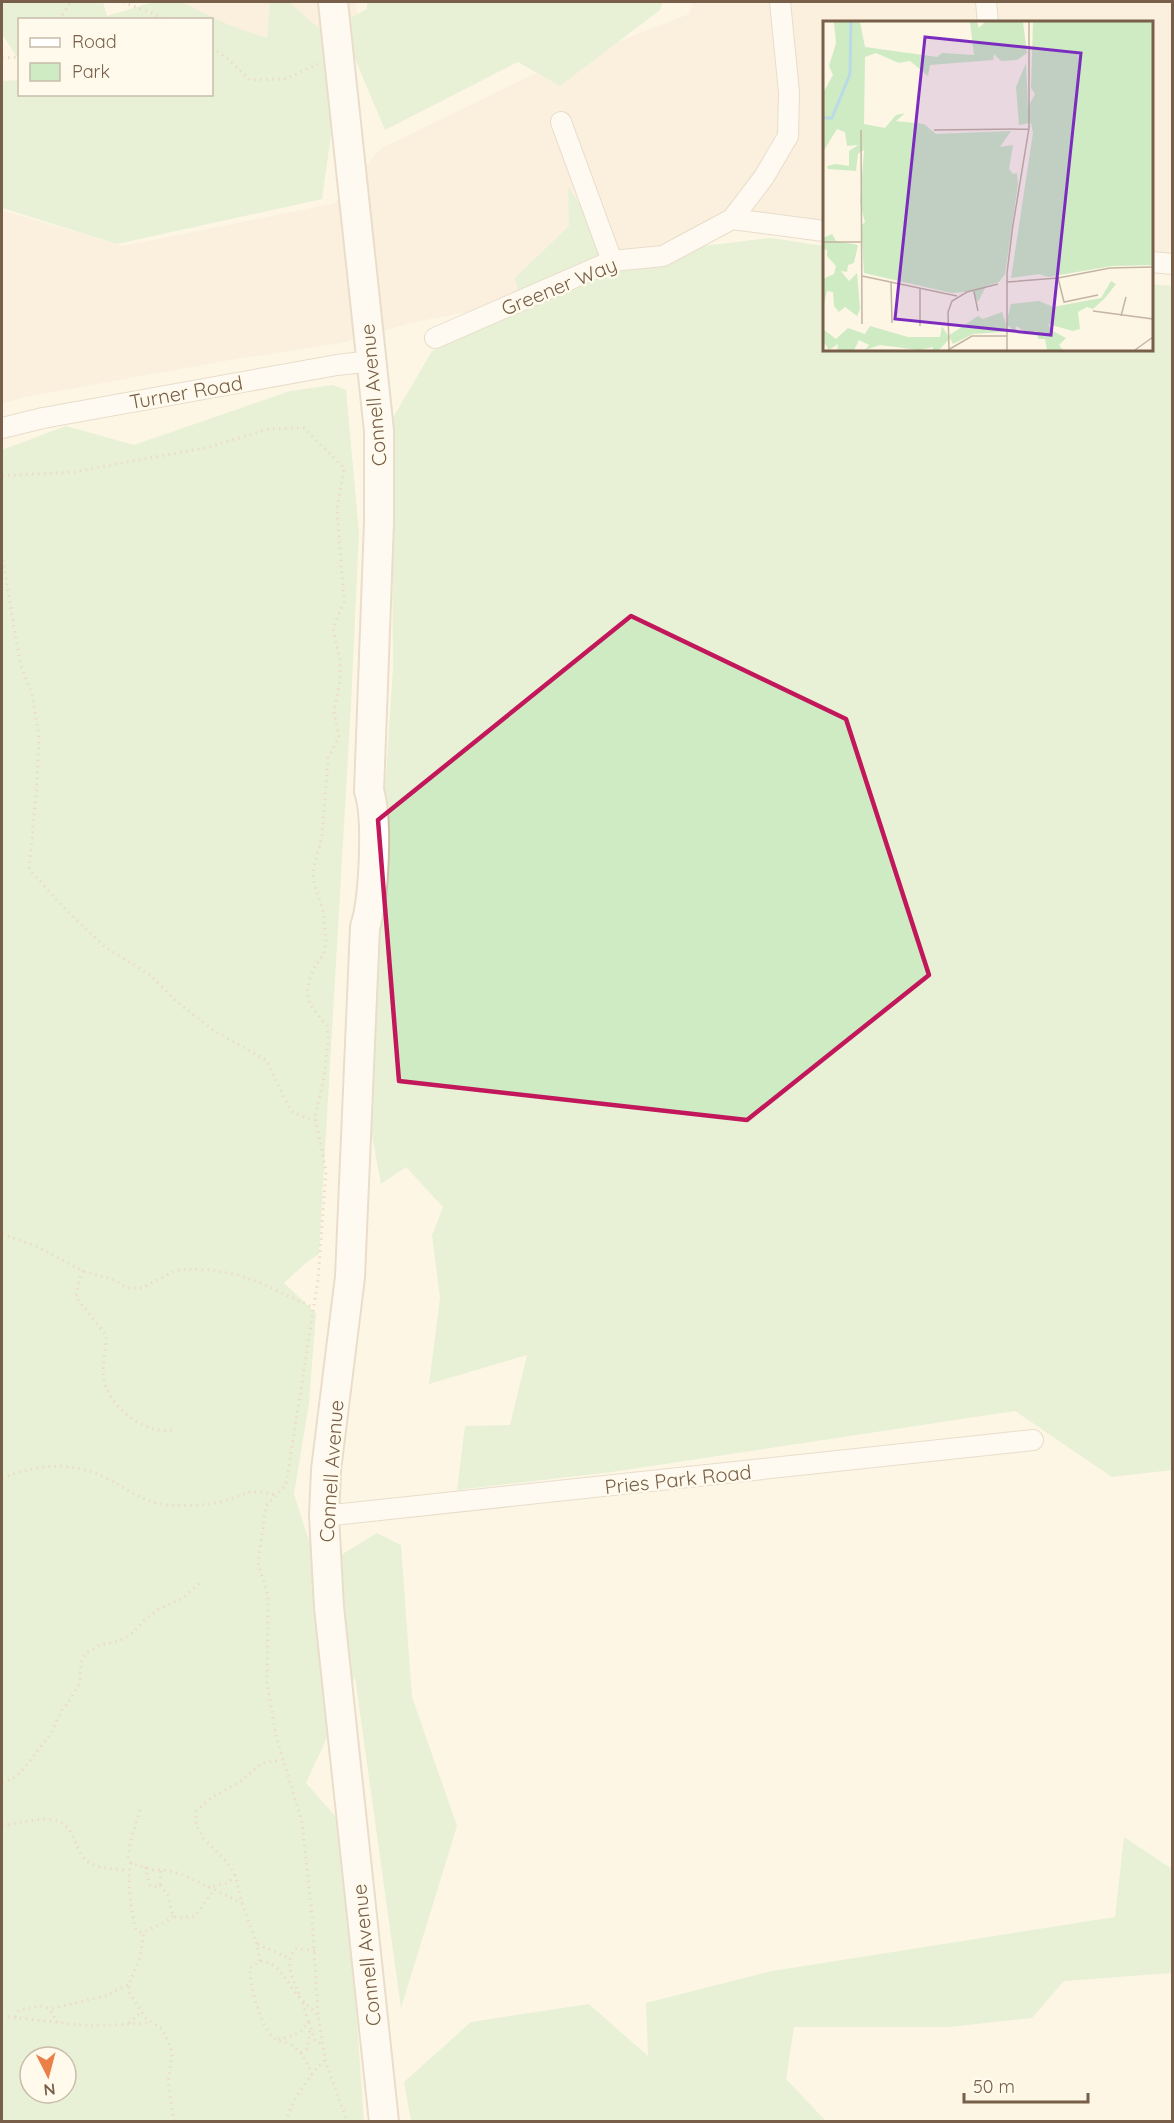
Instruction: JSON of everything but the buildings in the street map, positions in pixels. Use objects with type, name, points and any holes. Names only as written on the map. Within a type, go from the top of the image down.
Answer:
[{"type":"street","name":"Connell Avenue","points":[[333,2],[379,431],[380,485],[369,791],[364,807],[361,851],[361,913],[365,927],[350,1277],[328,1460],[324,1516],[329,1607],[384,2121]]},
{"type":"street","name":"Greener Way","points":[[435,338],[612,261],[663,256],[732,219],[764,177],[788,136],[789,92],[780,2]]},
{"type":"street","points":[[986,2],[988,21]]},
{"type":"street","points":[[561,122],[612,261]]},
{"type":"street","points":[[732,219],[823,231]]},
{"type":"street","points":[[1153,262],[1173,264]]},
{"type":"street","name":"Turner Road","points":[[2,428],[43,418],[325,367],[372,361]]},
{"type":"street","name":"Pries Park Road","points":[[324,1516],[1033,1440]]},
{"type":"path","points":[[60,18],[71,2]]},
{"type":"path","points":[[123,2],[163,18]]},
{"type":"path","points":[[213,49],[228,59],[250,80],[285,79],[338,54]]},
{"type":"path","points":[[2,58],[18,57]]},
{"type":"path","points":[[2,476],[74,472],[105,467],[209,447],[269,429],[282,428],[304,428],[344,468],[337,509],[344,602],[333,628],[340,661],[340,680],[334,712],[339,737],[328,758],[322,837],[313,876],[323,910],[326,940],[324,954],[310,978],[307,993],[310,1005],[327,1026],[328,1040],[324,1077],[315,1119],[326,1171],[314,1308],[286,1485],[266,1506],[258,1563],[268,1595],[267,1682],[276,1736],[302,1822],[322,2044],[325,2060],[347,2121]]},
{"type":"path","points":[[2,554],[20,663],[32,694],[39,736],[29,869],[65,909],[105,947],[150,975],[176,1001],[213,1030],[266,1060],[291,1111],[308,1119],[315,1119]]},
{"type":"path","points":[[2,1234],[36,1246],[83,1271],[115,1280],[127,1288],[142,1288],[174,1271],[188,1269],[224,1271],[263,1284],[314,1308]]},
{"type":"path","points":[[83,1271],[76,1297],[105,1335],[104,1381],[113,1398],[124,1412],[140,1423],[158,1430],[175,1430]]},
{"type":"path","points":[[2,1478],[38,1467],[67,1466],[105,1478],[134,1494],[157,1503],[169,1505],[213,1503],[245,1492],[256,1491],[276,1495]]},
{"type":"path","points":[[2,1782],[12,1779],[21,1772],[50,1735],[62,1710],[80,1682],[81,1662],[86,1653],[100,1645],[119,1641],[134,1632],[143,1621],[159,1609],[183,1598],[200,1583]]},
{"type":"path","points":[[260,1961],[257,1944],[234,1875],[227,1862],[204,1839],[196,1825],[196,1811],[211,1798],[241,1781],[262,1763],[283,1760]]},
{"type":"path","points":[[140,1810],[130,1843],[128,1870],[132,1922],[136,1930],[144,1934]]},
{"type":"path","points":[[2,1825],[40,1819],[55,1820],[67,1826],[86,1860],[92,1865],[128,1870]]},
{"type":"path","points":[[130,1863],[182,1874],[242,1903]]},
{"type":"path","points":[[145,1867],[150,1885],[154,1887],[160,1885]]},
{"type":"path","points":[[161,1870],[160,1885],[168,1896],[173,1916]]},
{"type":"path","points":[[209,1887],[228,1883],[234,1875]]},
{"type":"path","points":[[173,1916],[178,1918],[195,1916],[214,1890]]},
{"type":"path","points":[[173,1916],[144,1932],[140,1957],[129,1984],[129,1992],[141,2012],[162,2029],[171,2047],[168,2082],[174,2121]]},
{"type":"path","points":[[257,1944],[290,1958]]},
{"type":"path","points":[[315,1950],[295,1949],[290,1958],[290,1970],[315,2041],[322,2044]]},
{"type":"path","points":[[312,2075],[301,2053],[286,2042],[276,2040],[263,2022],[249,1978],[250,1968],[260,1961],[270,1962],[282,1972],[300,1998],[319,2016]]},
{"type":"path","points":[[15,2018],[19,2010],[42,2006],[50,2009],[105,1996],[129,1984]]},
{"type":"path","points":[[50,2009],[57,2023]]},
{"type":"path","points":[[129,2023],[141,2012]]},
{"type":"path","points":[[2,2016],[90,2026],[152,2023]]},
{"type":"path","points":[[276,2040],[292,2036],[304,2028],[308,2021]]},
{"type":"path","points":[[301,2053],[307,2049],[310,2027]]},
{"type":"path","points":[[286,2121],[290,2107],[325,2060]]},
{"type":"highlighted area","points":[[631,616],[846,719],[929,975],[747,1120],[399,1081],[378,820]]},
{"type":"shaded area","points":[[167,2],[356,2],[361,54],[264,63],[213,21],[213,18],[207,18]]},
{"type":"shaded area","points":[[693,2],[1172,2],[1172,270],[1153,268],[1153,21],[823,21],[823,236],[734,227],[653,277],[410,323],[341,343],[230,360],[20,398],[2,404],[2,212],[123,246],[335,203],[380,149],[530,76],[689,14]]},
{"type":"green space","points":[[2,2],[103,2],[107,16],[154,2],[181,2],[229,25],[267,38],[270,2],[289,2],[323,32],[367,9],[367,2],[663,2],[660,10],[560,86],[518,62],[385,130],[345,35],[322,199],[117,244],[2,208],[2,81],[18,80],[18,96],[213,96],[213,18],[18,18],[18,58],[2,34]]},
{"type":"green space","points":[[568,186],[621,270],[702,246],[771,238],[823,246],[823,351],[1153,351],[1153,284],[1172,286],[1172,1470],[1112,1477],[1015,1411],[612,1472],[457,1490],[465,1426],[510,1425],[527,1355],[429,1384],[440,1298],[432,1235],[443,1207],[406,1167],[381,1184],[365,1097],[393,667],[391,421],[432,351],[523,311],[515,278],[569,226]]},
{"type":"green space","points":[[333,385],[346,390],[359,533],[319,1254],[284,1283],[316,1313],[309,1403],[294,1494],[318,1569],[377,1533],[401,1545],[412,1697],[457,1826],[401,2008],[355,1677],[306,1783],[343,1825],[364,2121],[2,2121],[2,450],[66,426],[134,445],[290,391]]},
{"type":"green space","points":[[1124,1837],[1172,1869],[1172,1973],[1064,1981],[1032,2018],[949,2027],[794,2027],[786,2079],[824,2121],[411,2121],[404,2082],[471,2022],[589,2004],[648,2056],[646,2003],[772,1971],[1115,1917]]}]
